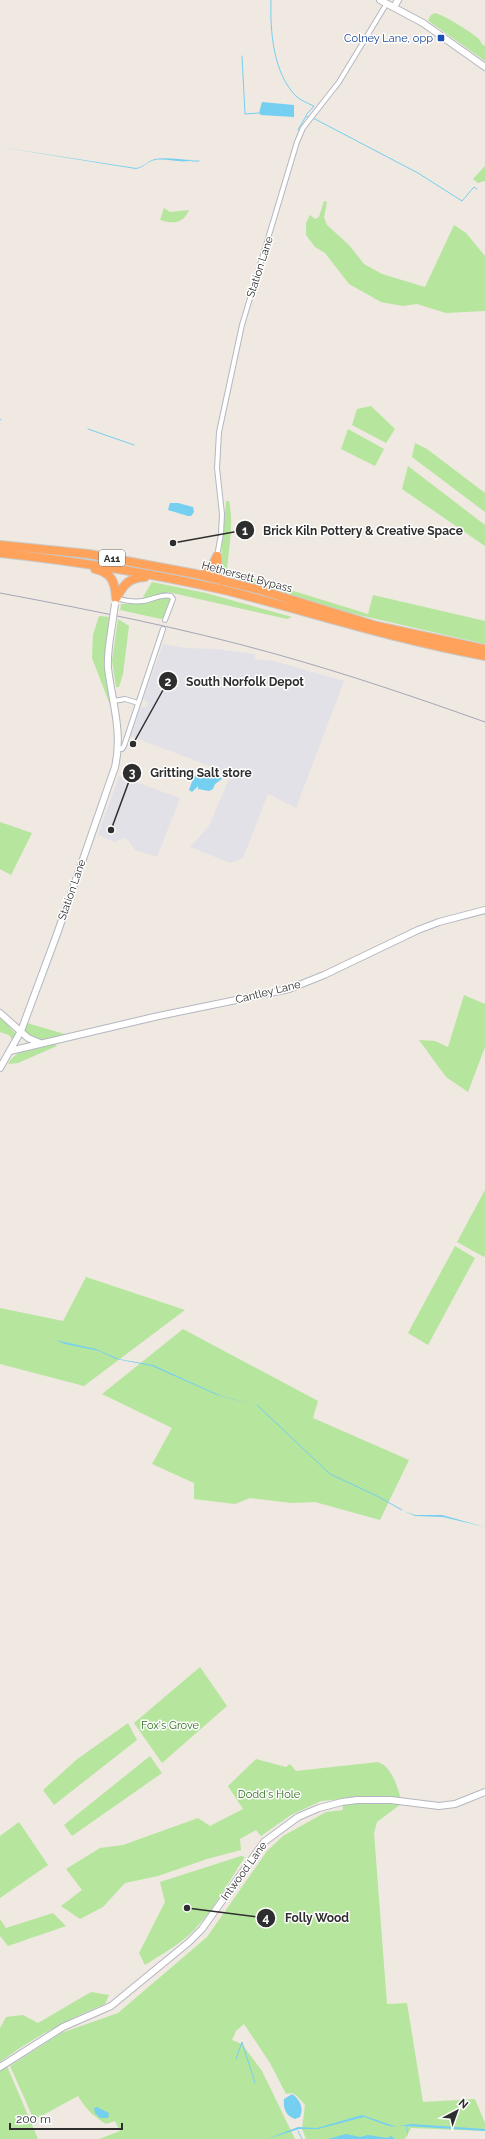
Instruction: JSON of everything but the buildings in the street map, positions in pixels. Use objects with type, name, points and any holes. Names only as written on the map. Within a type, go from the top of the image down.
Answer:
[{"type":"highway","name":"Hethersett Bypass","points":[[0,545],[89,554],[202,575],[260,590],[377,626],[485,649]]},
{"type":"highway","name":"Hethersett Bypass","points":[[0,552],[63,560],[170,578],[261,600],[406,640],[485,656]]},
{"type":"highway","points":[[202,575],[210,570],[217,556]]},
{"type":"highway","points":[[217,556],[218,572],[222,581]]},
{"type":"highway","name":"A11","points":[[63,560],[106,572],[114,582],[116,601]]},
{"type":"highway","name":"A11","points":[[116,601],[124,584],[132,579],[146,577],[170,578]]},
{"type":"street","points":[[394,7],[398,0]]},
{"type":"street","points":[[384,2],[423,23],[485,67]]},
{"type":"street","name":"Station Lane","points":[[217,556],[221,534],[222,514],[217,454],[236,351],[297,142],[303,128],[339,82],[384,2]]},
{"type":"street","points":[[116,601],[142,601],[163,596],[171,596],[174,599],[165,620]]},
{"type":"street","name":"Station Lane","points":[[0,1068],[21,1031],[107,793],[118,748],[117,717],[108,662],[116,601]]},
{"type":"street","name":"Station Lane","points":[[118,748],[122,749],[124,746],[163,629]]},
{"type":"street","points":[[114,701],[125,699],[138,702]]},
{"type":"street","name":"Cantley Lane","points":[[10,1051],[154,1017],[289,989],[330,972],[418,930],[439,922],[485,910]]},
{"type":"street","points":[[0,1013],[28,1038],[40,1043]]},
{"type":"street","name":"Intwood Lane","points":[[0,2067],[63,2027],[111,2006],[188,1942],[202,1929],[264,1842],[298,1817],[328,1805],[357,1800],[391,1800],[439,1806],[468,1800],[485,1792]]},
{"type":"shaded area","points":[[163,644],[186,648],[216,649],[255,654],[255,659],[274,661],[344,681],[296,808],[268,794],[243,858],[230,863],[190,847],[209,826],[231,774],[128,735],[141,707],[146,707],[148,703],[143,699]]},
{"type":"shaded area","points":[[119,776],[180,798],[157,857],[135,850],[128,840],[123,838],[115,842],[98,835]]},
{"type":"green space","points":[[435,13],[457,24],[479,39],[485,46],[485,61],[430,22],[428,20],[431,15]]},
{"type":"green space","points":[[485,166],[485,181],[478,183],[473,179]]},
{"type":"green space","points":[[324,201],[327,202],[324,217],[327,225],[349,245],[364,264],[382,274],[425,287],[454,225],[466,233],[485,256],[485,311],[446,313],[417,304],[403,306],[381,302],[349,284],[325,253],[315,247],[306,235],[306,223],[310,215],[315,219],[319,217]]},
{"type":"green space","points":[[164,208],[170,212],[189,210],[187,215],[181,220],[177,222],[169,222],[160,220]]},
{"type":"green space","points":[[371,406],[395,429],[386,443],[352,425],[357,409]]},
{"type":"green space","points":[[348,429],[384,449],[375,466],[341,449]]},
{"type":"green space","points":[[415,443],[427,449],[485,493],[485,512],[412,457]]},
{"type":"green space","points":[[408,466],[485,525],[485,546],[402,489]]},
{"type":"green space","points":[[226,501],[229,501],[231,518],[231,535],[227,569],[229,571],[368,614],[373,595],[485,621],[485,644],[350,613],[224,575],[222,567],[222,549]]},
{"type":"green space","points":[[152,582],[206,593],[292,617],[287,619],[168,592],[144,599],[143,597]]},
{"type":"green space","points":[[167,597],[170,599],[164,617],[161,619],[120,610],[121,604],[141,604]]},
{"type":"green space","points":[[99,616],[109,617],[105,660],[112,702],[110,705],[92,658],[93,635]]},
{"type":"green space","points":[[118,619],[129,626],[123,674],[119,687],[116,687],[112,661]]},
{"type":"green space","points":[[0,822],[32,833],[11,875],[0,869]]},
{"type":"green space","points":[[464,995],[485,1004],[485,1047],[468,1092],[446,1077],[419,1040],[435,1041],[448,1047]]},
{"type":"green space","points":[[0,1017],[16,1034],[13,1041],[9,1035],[0,1032]]},
{"type":"green space","points":[[27,1023],[68,1035],[47,1040],[37,1039],[26,1034],[25,1028]]},
{"type":"green space","points":[[54,1043],[57,1046],[18,1063],[8,1064],[12,1058],[22,1050]]},
{"type":"green space","points":[[485,1190],[485,1255],[484,1257],[457,1242]]},
{"type":"green space","points":[[455,1246],[475,1258],[428,1345],[408,1333]]},
{"type":"green space","points":[[86,1277],[185,1310],[84,1386],[0,1364],[0,1308],[63,1321]]},
{"type":"green space","points":[[183,1329],[318,1401],[313,1418],[409,1460],[380,1520],[315,1502],[291,1503],[250,1498],[235,1504],[194,1499],[194,1483],[152,1464],[172,1428],[102,1394]]},
{"type":"green space","name":"Fox's Grove","points":[[200,1667],[227,1706],[162,1763],[134,1723]]},
{"type":"green space","name":"Fox's Grove","points":[[128,1723],[137,1740],[54,1805],[43,1790],[76,1760]]},
{"type":"green space","name":"Fox's Grove","points":[[150,1756],[162,1773],[72,1836],[64,1825]]},
{"type":"green space","name":"Dodd's Hole","points":[[256,1759],[286,1767],[290,1764],[296,1771],[378,1762],[383,1764],[390,1772],[396,1783],[401,1799],[371,1796],[321,1801],[291,1815],[261,1836],[256,1830],[240,1839],[241,1850],[207,1859],[158,1876],[125,1883],[103,1907],[80,1919],[61,1906],[82,1890],[66,1869],[100,1848],[123,1845],[198,1818],[210,1826],[243,1809],[228,1786]]},
{"type":"green space","points":[[391,1802],[401,1804],[377,1822],[374,1833],[387,2004],[407,2003],[423,2102],[475,2099],[485,2123],[485,2131],[411,2128],[405,2139],[306,2139],[302,2129],[305,2105],[292,2093],[286,2094],[270,2063],[244,2024],[236,2031],[232,2040],[242,2044],[262,2071],[295,2139],[99,2139],[120,2131],[115,2121],[106,2124],[87,2108],[78,2096],[34,2120],[10,2066],[61,2033],[118,2013],[207,1937],[267,1851],[283,1836],[326,1812],[343,1810],[342,1803]]},
{"type":"green space","points":[[19,1822],[48,1865],[0,1898],[0,1836]]},
{"type":"green space","points":[[241,1856],[245,1857],[215,1903],[195,1929],[184,1939],[145,1965],[139,1953],[165,1902],[160,1882]]},
{"type":"green space","points":[[53,1913],[66,1926],[8,1946],[0,1936],[0,1919],[6,1928]]},
{"type":"green space","points":[[91,1992],[109,1995],[105,2004],[77,2016],[51,2030],[0,2062],[0,2028],[6,2017],[23,2015],[38,2023]]},
{"type":"green space","points":[[7,2066],[38,2139],[0,2139],[0,2070]]},
{"type":"water","points":[[262,102],[294,105],[294,117],[261,115],[259,113]]},
{"type":"water","points":[[0,147],[136,168],[159,158],[193,160],[155,160],[136,169]]},
{"type":"water","points":[[170,503],[178,503],[193,507],[194,512],[191,516],[188,516],[168,510]]},
{"type":"water","points":[[217,774],[222,779],[215,784],[213,789],[209,791],[198,789],[198,786],[192,792],[189,790],[194,776]]},
{"type":"water","points":[[55,1340],[96,1349],[119,1359],[153,1365],[219,1395],[258,1406],[217,1395],[152,1366],[116,1359],[99,1351],[65,1344]]},
{"type":"water","points":[[404,1511],[415,1515],[442,1515],[485,1527],[443,1517],[415,1516]]},
{"type":"water","points":[[292,2094],[299,2101],[302,2110],[300,2117],[295,2119],[287,2114],[284,2106],[284,2099]]},
{"type":"water","points":[[97,2107],[109,2113],[108,2118],[100,2118],[95,2113],[94,2108]]},
{"type":"water","points":[[362,2115],[397,2127],[389,2126],[364,2117],[318,2129],[299,2129],[267,2139],[298,2127],[317,2128]]},
{"type":"water","points":[[412,2124],[485,2129],[485,2131],[407,2126],[408,2139],[406,2126],[399,2126]]},
{"type":"water","points":[[346,2134],[360,2137],[368,2135],[387,2138],[391,2136],[395,2139],[328,2139]]},
{"type":"waterway","points":[[271,0],[272,38],[278,64],[289,88],[297,97],[314,106],[306,115]]},
{"type":"waterway","points":[[242,56],[245,114],[259,113]]},
{"type":"waterway","points":[[298,130],[306,116],[310,117]]},
{"type":"waterway","points":[[313,118],[418,173],[462,201],[474,187],[477,189]]},
{"type":"waterway","points":[[192,161],[199,161]]},
{"type":"waterway","points":[[88,429],[134,445]]},
{"type":"waterway","points":[[257,1405],[330,1474],[379,1497],[402,1510]]},
{"type":"waterway","points":[[236,2059],[242,2042],[255,2083]]},
{"type":"waterway","points":[[298,2131],[302,2139]]},
{"type":"railway","points":[[0,593],[136,620],[238,644],[353,677],[485,722]]},
{"type":"place","name":"Colney Lane, opp","points":[[441,38]]},
{"type":"place","name":"Brick Kiln Pottery & Creative Space","points":[[173,543]]},
{"type":"place","name":"South Norfolk Depot","points":[[133,744]]},
{"type":"place","name":"Gritting Salt store","points":[[111,830]]},
{"type":"place","name":"Folly Wood","points":[[187,1908]]}]
